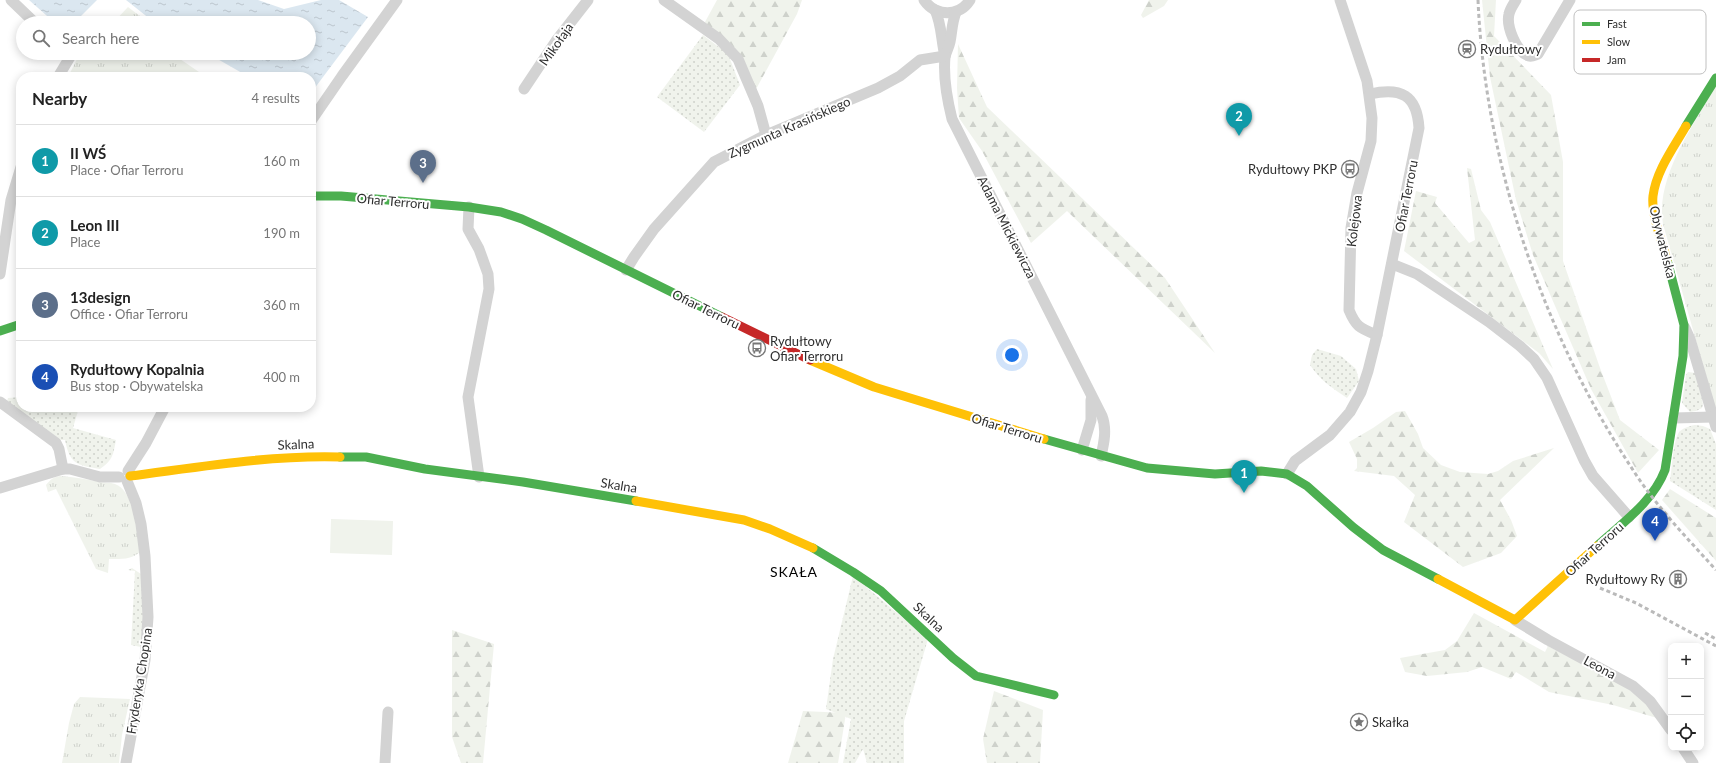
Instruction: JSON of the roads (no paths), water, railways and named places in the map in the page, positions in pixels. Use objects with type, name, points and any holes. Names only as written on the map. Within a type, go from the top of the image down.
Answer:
[{"type":"street","points":[[11,0],[28,16]]},
{"type":"street","points":[[316,114],[397,0]]},
{"type":"street","name":"Mikołaja","points":[[524,89],[556,41],[588,0]]},
{"type":"street","points":[[664,0],[719,39],[738,59],[758,106],[766,135]]},
{"type":"street","points":[[924,0],[935,10],[949,13],[956,12],[966,6],[970,0]]},
{"type":"street","name":"Kolejowa","points":[[1340,0],[1368,81],[1370,94],[1371,141],[1357,192],[1351,228],[1349,310],[1354,322],[1362,329],[1377,335]]},
{"type":"street","points":[[1516,0],[1510,8],[1508,15],[1511,31],[1520,49],[1525,54],[1531,56],[1538,54],[1570,0]]},
{"type":"street","name":"Adama Mickiewicza","points":[[935,10],[939,19],[945,56],[947,99],[952,119],[1091,393],[1105,424],[1104,444],[1101,456]]},
{"type":"street","name":"Adama Mickiewicza","points":[[945,56],[950,42],[952,25],[956,12]]},
{"type":"street","name":"Zygmunta Krasińskiego","points":[[626,270],[654,229],[714,162],[766,135],[878,88],[900,76],[920,60],[945,56]]},
{"type":"street","points":[[61,72],[68,60]]},
{"type":"street","name":"Obywatelska","points":[[1714,422],[1690,339],[1684,325],[1654,215],[1653,197],[1658,177],[1689,120],[1716,78]]},
{"type":"street","name":"Ofiar Terroru","points":[[1286,474],[1295,461],[1330,435],[1350,412],[1361,392],[1377,335],[1419,128],[1418,115],[1412,101],[1400,92],[1385,91],[1370,94]]},
{"type":"street","points":[[0,274],[11,200],[16,184]]},
{"type":"street","name":"Ofiar Terroru","points":[[316,196],[341,196],[469,207],[501,212],[522,219],[801,356],[858,381],[1101,456],[1147,468],[1176,472],[1215,474],[1261,471],[1286,474],[1307,486],[1352,527],[1383,550],[1515,620],[1629,517],[1593,476],[1584,460],[1547,378],[1534,359],[1508,336],[1463,304],[1417,274],[1392,264]]},
{"type":"street","points":[[0,197],[11,200]]},
{"type":"street","points":[[469,207],[468,229],[479,249],[488,274],[490,289],[468,397],[479,478]]},
{"type":"street","name":"Obywatelska","points":[[1629,517],[1651,495],[1662,479],[1666,470],[1683,356],[1684,325]]},
{"type":"street","points":[[0,331],[16,326]]},
{"type":"street","name":"Adama Mickiewicza","points":[[1082,450],[1091,420],[1091,393]]},
{"type":"street","points":[[0,402],[56,443],[59,449],[63,469]]},
{"type":"street","points":[[0,488],[63,469],[70,469],[100,477],[126,476],[162,412]]},
{"type":"street","points":[[1674,418],[1714,422]]},
{"type":"street","name":"Skalna","points":[[126,476],[237,461],[313,456],[366,457],[425,469],[479,478],[523,482],[744,520],[770,529],[819,551],[881,591],[953,658],[976,676],[1054,695]]},
{"type":"street","name":"Fryderyka Chopina","points":[[126,476],[136,503],[146,556],[148,617],[144,660],[126,763]]},
{"type":"street","name":"Leona","points":[[1515,620],[1548,640],[1633,686],[1650,701],[1668,726]]},
{"type":"street","points":[[386,763],[388,712]]},
{"type":"street","points":[[1685,751],[1693,763]]},
{"type":"water","points":[[29,0],[97,0],[81,16],[47,16]]},
{"type":"water","points":[[126,0],[258,0],[284,9],[321,0],[339,0],[368,17],[316,86],[316,72],[240,72],[219,60],[316,60],[316,16],[146,16]]},
{"type":"railway","points":[[1478,0],[1483,61],[1493,123],[1506,184],[1524,245],[1546,305],[1572,362],[1601,417],[1633,470],[1662,509],[1716,570]]},
{"type":"railway","points":[[1600,588],[1636,603],[1716,646]]},
{"type":"railway","points":[[1705,633],[1716,639]]},
{"type":"place","name":"Rydułtowy","points":[[1467,49]]},
{"type":"place","name":"Leon III","points":[[1239,136]]},
{"type":"place","name":"Rydułtowy PKP","points":[[1350,169]]},
{"type":"place","name":"13design","points":[[423,183]]},
{"type":"place","name":"Rydułtowy Ofiar Terroru","points":[[757,348]]},
{"type":"place","name":"II WŚ","points":[[1244,493]]},
{"type":"place","name":"Rydułtowy Kopalnia","points":[[1655,541]]},
{"type":"place","name":"Rydułtowy Ry","points":[[1678,579]]},
{"type":"place","name":"Skałka","points":[[1359,722]]},
{"type":"district","name":"SKAŁA","points":[[794,571]]}]
